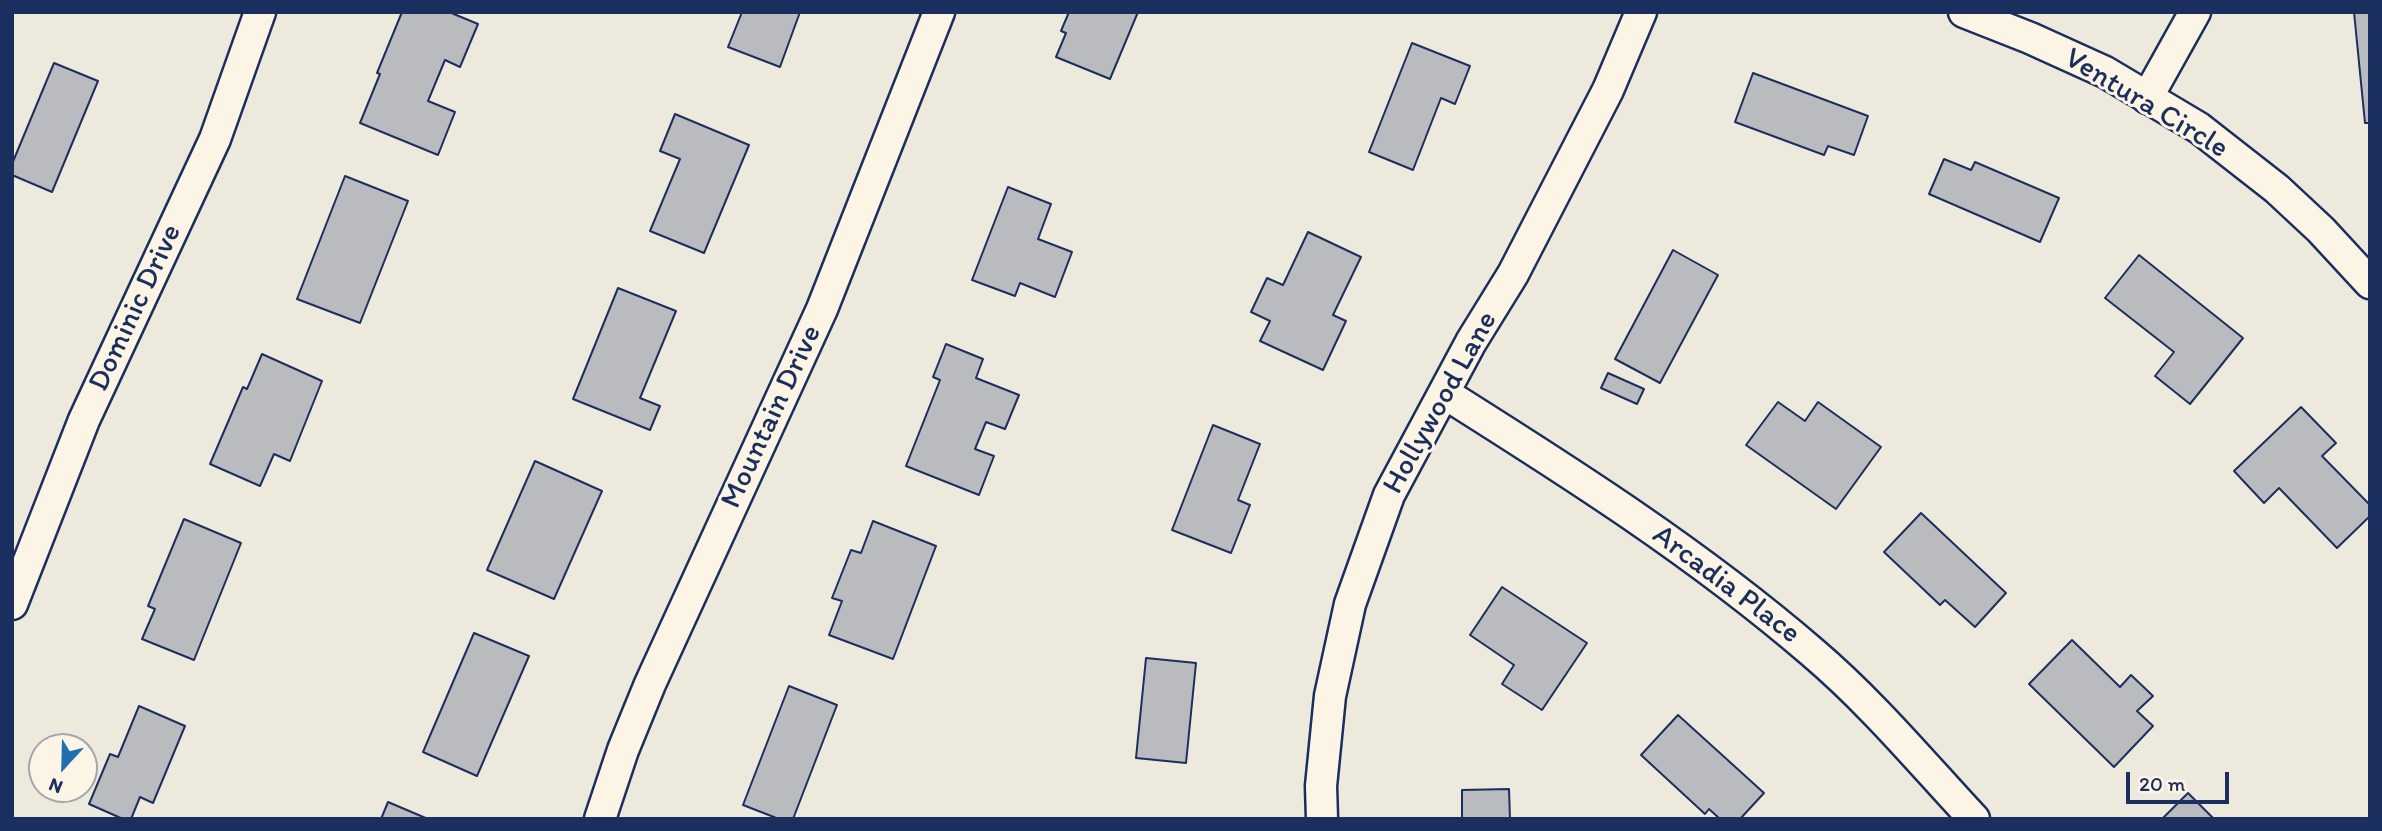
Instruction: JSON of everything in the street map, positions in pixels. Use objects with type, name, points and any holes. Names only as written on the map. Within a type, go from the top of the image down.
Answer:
[{"type":"street","name":"Dominic Drive","points":[[12,604],[84,420],[215,139],[260,12]]},
{"type":"street","name":"Mountain Drive","points":[[600,819],[623,750],[650,684],[822,309],[939,12]]},
{"type":"street","name":"Hollywood Lane","points":[[1322,819],[1321,786],[1330,696],[1350,604],[1389,495],[1532,237],[1608,90],[1642,12]]},
{"type":"street","name":"Ventura Circle","points":[[1964,12],[2105,72],[2199,128],[2277,189],[2321,230],[2370,283]]},
{"type":"street","points":[[2147,98],[2195,12]]},
{"type":"street","name":"Arcadia Place","points":[[1444,393],[1595,488],[1734,587],[1814,653],[1859,696],[1974,819]]},
{"type":"building","points":[[402,12],[449,12],[478,24],[460,67],[445,60],[428,101],[455,112],[438,155],[360,123]]},
{"type":"building","points":[[742,12],[800,12],[780,67],[728,47]]},
{"type":"building","points":[[1069,12],[1138,12],[1110,79],[1056,57],[1066,33],[1061,31]]},
{"type":"building","points":[[2354,12],[2370,12],[2370,123],[2365,123]]},
{"type":"building","points":[[1412,43],[1470,66],[1455,104],[1441,98],[1413,170],[1369,152]]},
{"type":"building","points":[[54,63],[98,81],[52,192],[12,175],[12,164]]},
{"type":"building","points":[[1753,73],[1868,116],[1854,155],[1828,146],[1824,155],[1735,122]]},
{"type":"building","points":[[675,114],[749,145],[704,253],[650,231],[680,159],[660,151]]},
{"type":"building","points":[[1944,159],[1971,170],[1975,162],[2059,198],[2040,242],[1929,194]]},
{"type":"building","points":[[345,176],[408,201],[360,323],[297,299]]},
{"type":"building","points":[[1008,187],[1051,204],[1038,239],[1072,252],[1055,297],[1020,283],[1015,296],[972,280]]},
{"type":"building","points":[[1308,232],[1361,257],[1333,315],[1346,321],[1323,370],[1260,341],[1270,321],[1251,312],[1267,278],[1283,285]]},
{"type":"building","points":[[1673,250],[1718,275],[1660,383],[1615,359]]},
{"type":"building","points":[[2139,255],[2243,338],[2190,404],[2155,376],[2174,352],[2105,298]]},
{"type":"building","points":[[618,288],[676,311],[640,398],[660,406],[650,430],[573,399]]},
{"type":"building","points":[[946,344],[983,359],[976,378],[1019,395],[1005,429],[986,422],[975,449],[994,456],[979,495],[906,466],[940,380],[933,377]]},
{"type":"building","points":[[262,354],[322,381],[290,461],[274,454],[260,486],[210,464],[243,387],[247,389]]},
{"type":"building","points":[[1608,373],[1644,389],[1637,404],[1601,388]]},
{"type":"building","points":[[1778,402],[1805,421],[1818,402],[1881,447],[1836,509],[1746,445]]},
{"type":"building","points":[[2301,407],[2336,443],[2322,456],[2370,505],[2370,516],[2337,548],[2279,488],[2264,503],[2234,471]]},
{"type":"building","points":[[1213,425],[1260,444],[1238,500],[1250,505],[1231,553],[1172,530]]},
{"type":"building","points":[[535,461],[602,491],[554,599],[487,570]]},
{"type":"building","points":[[1921,513],[2006,593],[1975,627],[1945,600],[1940,605],[1884,552]]},
{"type":"building","points":[[184,519],[241,543],[194,660],[142,639],[155,609],[148,606]]},
{"type":"building","points":[[873,521],[936,546],[893,659],[829,635],[842,601],[832,598],[851,550],[861,553]]},
{"type":"building","points":[[1502,587],[1587,643],[1542,710],[1502,684],[1514,665],[1470,635]]},
{"type":"building","points":[[474,633],[529,656],[477,776],[423,752]]},
{"type":"building","points":[[2072,640],[2120,687],[2131,675],[2153,696],[2137,711],[2153,726],[2114,767],[2029,684]]},
{"type":"building","points":[[1146,658],[1196,663],[1186,763],[1136,758]]},
{"type":"building","points":[[789,686],[837,705],[793,819],[779,819],[743,805]]},
{"type":"building","points":[[139,706],[185,726],[153,803],[140,797],[131,819],[123,819],[89,804],[98,803],[98,783],[110,754],[118,757]]},
{"type":"building","points":[[1678,715],[1764,793],[1740,819],[1720,819],[1709,809],[1705,814],[1641,755]]},
{"type":"building","points":[[1509,789],[1510,819],[1462,819],[1462,790]]},
{"type":"building","points":[[2188,793],[2214,819],[2162,819]]},
{"type":"building","points":[[388,802],[428,819],[381,819]]}]
